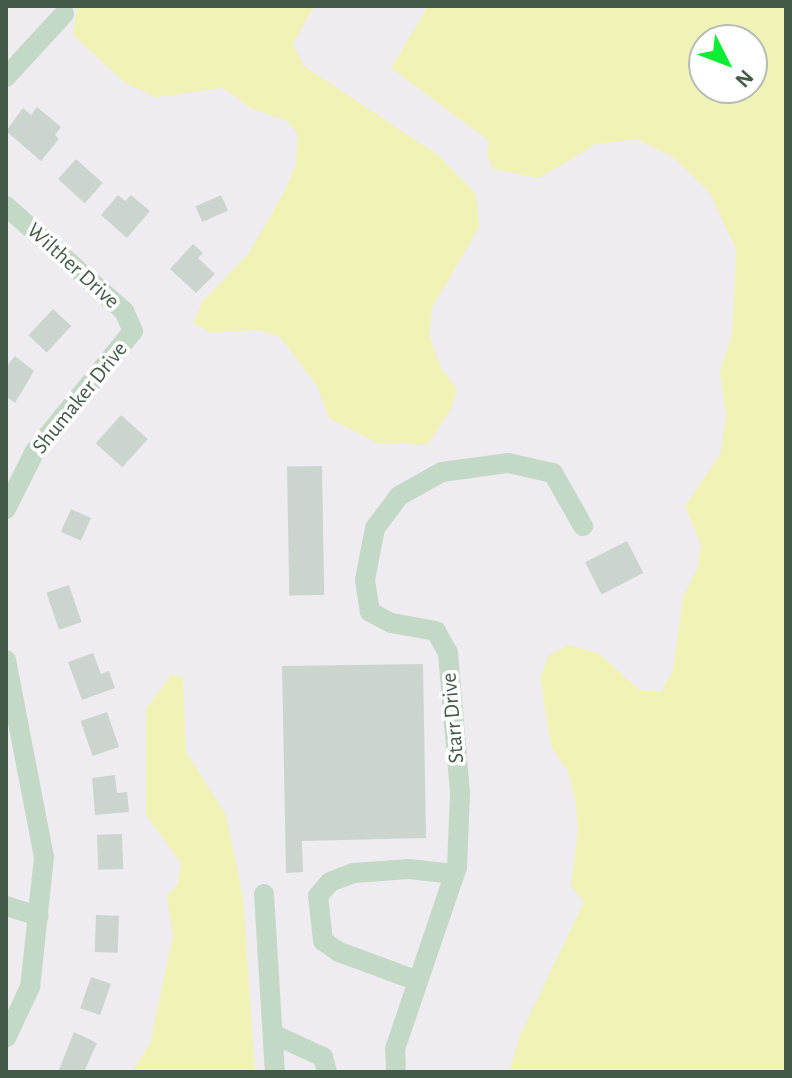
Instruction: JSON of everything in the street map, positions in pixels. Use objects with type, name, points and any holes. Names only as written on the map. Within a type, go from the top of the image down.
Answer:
[{"type":"street","points":[[6,77],[64,14]]},
{"type":"street","name":"Wilther Drive","points":[[6,206],[124,311],[133,331]]},
{"type":"street","name":"Shumaker Drive","points":[[6,509],[35,451],[133,331]]},
{"type":"street","name":"Starr Drive","points":[[396,1072],[395,1049],[455,874],[460,793],[448,653],[436,631],[391,623],[370,612],[365,580],[375,528],[399,496],[442,472],[508,463],[553,473],[583,526]]},
{"type":"street","points":[[6,660],[44,857],[30,987],[6,1038]]},
{"type":"street","points":[[418,981],[323,941],[318,896],[330,882],[354,873],[409,869],[455,874]]},
{"type":"street","points":[[264,894],[275,1072]]},
{"type":"street","points":[[6,906],[39,916]]},
{"type":"street","points":[[273,1034],[323,1057],[327,1072]]},
{"type":"green space","points":[[72,6],[314,6],[293,44],[304,66],[438,155],[476,194],[479,227],[432,308],[429,335],[441,368],[457,389],[451,410],[427,445],[377,443],[329,418],[317,386],[280,337],[257,330],[211,333],[193,323],[202,302],[249,253],[284,192],[296,164],[298,134],[286,120],[252,109],[223,88],[156,97],[124,82],[73,35],[77,10]]},
{"type":"green space","points":[[428,6],[786,6],[786,1072],[509,1072],[520,1035],[584,902],[571,886],[578,828],[575,800],[568,772],[551,746],[540,677],[549,655],[568,645],[598,653],[642,692],[661,692],[673,670],[683,597],[698,567],[701,545],[685,506],[721,453],[726,414],[720,371],[732,334],[736,249],[709,192],[673,157],[637,139],[596,144],[539,178],[494,169],[487,157],[489,141],[391,68]]},
{"type":"green space","points":[[171,675],[183,677],[186,752],[226,815],[243,897],[255,1072],[132,1072],[150,1043],[173,935],[167,896],[178,884],[181,863],[146,815],[146,709]]},
{"type":"building","points":[[37,107],[61,127],[55,135],[59,139],[41,161],[6,131],[23,108],[31,115]]},
{"type":"building","points":[[76,159],[103,183],[85,203],[58,179]]},
{"type":"building","points":[[118,195],[125,201],[131,195],[150,211],[127,238],[101,215]]},
{"type":"building","points":[[221,195],[228,211],[202,222],[195,206]]},
{"type":"building","points":[[193,244],[203,253],[198,258],[215,274],[196,293],[170,269]]},
{"type":"building","points":[[53,309],[71,326],[47,352],[28,335]]},
{"type":"building","points":[[15,356],[34,371],[15,403],[6,396],[6,367]]},
{"type":"building","points":[[121,415],[148,439],[122,467],[96,443]]},
{"type":"building","points":[[322,466],[324,595],[289,596],[287,467]]},
{"type":"building","points":[[71,509],[91,518],[81,541],[61,532]]},
{"type":"building","points":[[627,541],[643,573],[601,594],[585,562]]},
{"type":"building","points":[[69,585],[82,622],[59,630],[46,593]]},
{"type":"building","points":[[93,653],[101,674],[109,671],[115,688],[82,700],[68,662]]},
{"type":"building","points":[[423,664],[426,838],[302,841],[303,872],[286,873],[282,666]]},
{"type":"building","points":[[107,712],[119,747],[93,756],[81,721]]},
{"type":"building","points":[[115,775],[117,793],[127,792],[129,812],[95,815],[92,778]]},
{"type":"building","points":[[122,834],[123,869],[98,870],[97,835]]},
{"type":"building","points":[[96,915],[119,916],[118,953],[95,952]]},
{"type":"building","points":[[91,977],[111,984],[100,1015],[80,1008]]},
{"type":"building","points":[[74,1032],[97,1043],[84,1072],[58,1072]]}]
